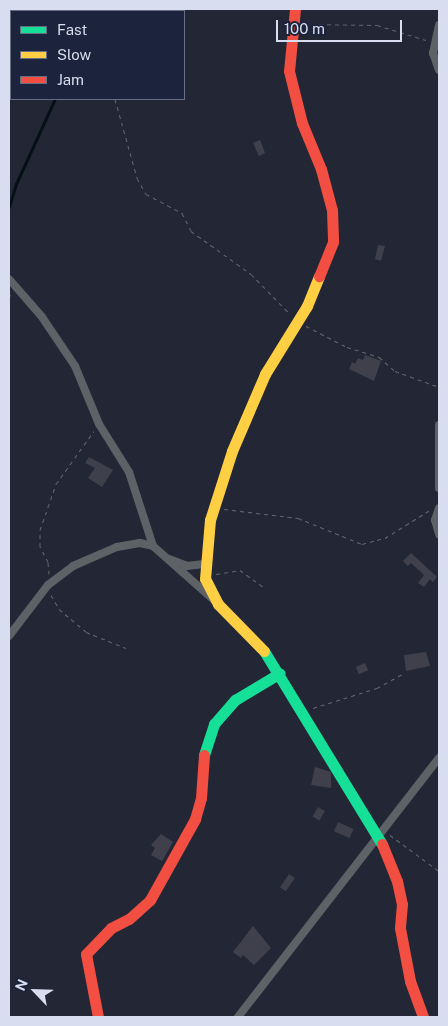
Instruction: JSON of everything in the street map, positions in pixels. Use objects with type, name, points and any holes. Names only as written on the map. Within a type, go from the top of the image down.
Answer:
[{"type":"street","points":[[218,604],[208,588],[204,564],[214,506],[258,387],[299,321],[328,257],[334,228],[320,169],[302,123],[291,82],[289,52],[295,9]]},
{"type":"street","points":[[439,25],[434,44],[434,59],[439,70]]},
{"type":"street","points":[[9,279],[42,317],[68,355],[99,424],[129,472],[153,546]]},
{"type":"street","points":[[439,425],[439,488]]},
{"type":"street","points":[[436,508],[435,520],[439,534]]},
{"type":"street","points":[[9,636],[48,585],[73,566],[110,549],[140,543],[153,546],[218,604],[259,644],[280,673],[306,711],[380,832],[398,886],[402,904],[400,928],[410,981],[423,1017]]},
{"type":"street","points":[[165,557],[187,566],[204,564]]},
{"type":"street","points":[[98,1017],[86,954],[111,928],[129,919],[150,900],[196,819],[201,798],[204,747],[214,724],[235,700],[280,673]]},
{"type":"street","points":[[238,1017],[439,758]]},
{"type":"path","points":[[292,24],[377,25],[406,31],[434,44]]},
{"type":"path","points":[[115,100],[137,178],[146,194],[182,213],[191,231],[251,274],[299,321],[347,347],[379,357],[395,371],[439,387]]},
{"type":"path","points":[[99,424],[56,484],[40,530],[40,546],[49,566],[48,585],[59,609],[86,632],[126,648]]},
{"type":"path","points":[[214,506],[298,518],[362,544],[384,538],[436,508]]},
{"type":"path","points":[[204,564],[217,575],[240,570],[263,587]]},
{"type":"path","points":[[306,711],[384,686],[404,673]]},
{"type":"path","points":[[380,832],[439,872]]},
{"type":"building","points":[[260,140],[265,153],[259,156],[253,143]]},
{"type":"building","points":[[378,245],[385,246],[381,261],[375,259]]},
{"type":"building","points":[[365,355],[381,361],[374,381],[349,369],[352,362],[355,364],[358,358],[363,360]]},
{"type":"building","points":[[89,457],[113,470],[102,487],[88,478],[95,468],[85,463]]},
{"type":"building","points":[[411,553],[437,577],[433,582],[430,579],[424,587],[418,583],[424,575],[411,563],[408,566],[403,561]]},
{"type":"building","points":[[426,652],[430,666],[406,671],[404,655]]},
{"type":"building","points":[[365,663],[368,670],[359,674],[356,667]]},
{"type":"building","points":[[315,767],[331,772],[331,788],[311,785]]},
{"type":"building","points":[[318,807],[325,811],[319,821],[312,817]]},
{"type":"building","points":[[338,822],[354,829],[349,838],[334,831]]},
{"type":"building","points":[[161,834],[173,842],[162,861],[151,855],[155,848],[151,845]]},
{"type":"building","points":[[289,874],[295,878],[286,891],[280,887]]},
{"type":"building","points":[[253,926],[271,948],[254,965],[243,955],[241,958],[233,952]]},
{"type":"waterway","points":[[9,207],[16,184],[55,100]]},
{"type":"traffic: fast","points":[[264,651],[382,844]]},
{"type":"traffic: fast","points":[[204,755],[214,724],[235,700],[280,673]]},
{"type":"traffic: slow","points":[[264,651],[218,604],[205,579],[210,520],[232,451],[265,374],[307,306],[319,276]]},
{"type":"traffic: jam","points":[[295,9],[289,71],[302,123],[321,169],[332,210],[333,242],[319,276]]},
{"type":"traffic: jam","points":[[98,1017],[86,954],[111,928],[129,919],[150,900],[195,819],[201,798],[204,755]]},
{"type":"traffic: jam","points":[[382,844],[397,881],[402,904],[400,928],[410,981],[423,1017]]}]
